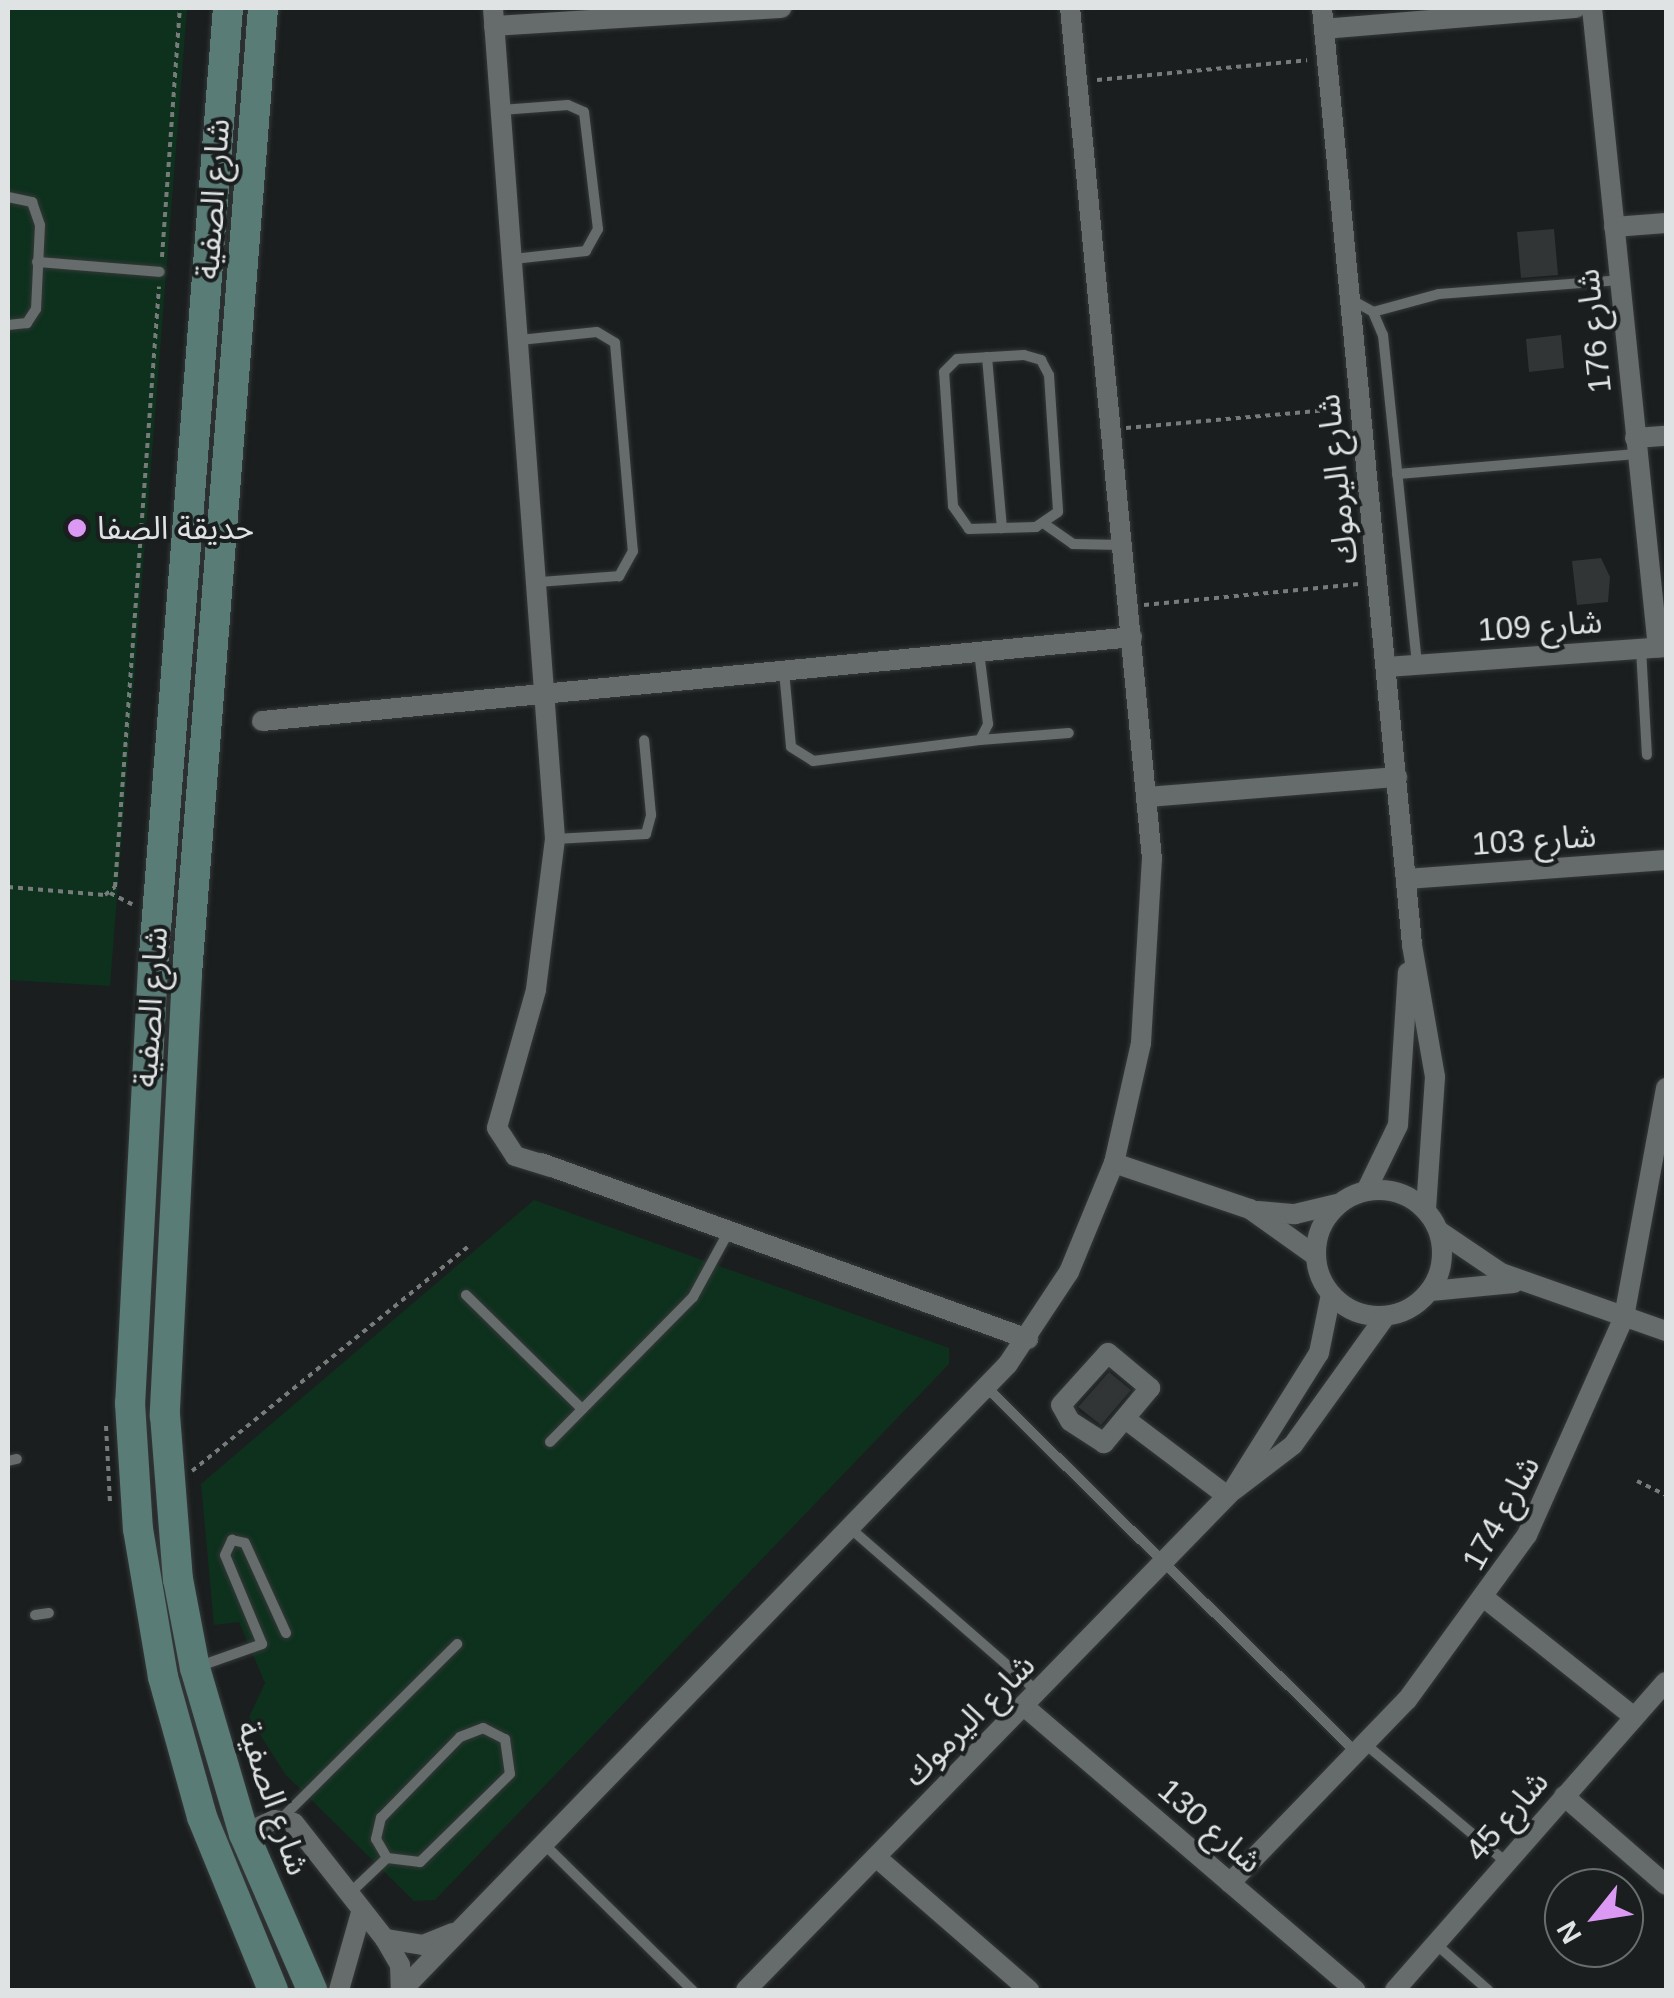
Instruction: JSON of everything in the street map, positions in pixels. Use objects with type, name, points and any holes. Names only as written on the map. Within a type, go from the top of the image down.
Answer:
[{"type":"main road","name":"شارع الصفية","points":[[228,8],[134,1276],[132,1451],[145,1586],[202,1817],[272,1990]]},
{"type":"main road","name":"شارع الصفية","points":[[263,8],[184,1030],[166,1333],[169,1490],[178,1579],[194,1668],[244,1834],[312,1990]]},
{"type":"main road","points":[[145,1586],[156,1577],[178,1579]]},
{"type":"street","points":[[781,8],[493,17],[549,692],[555,838],[536,990],[497,1128],[506,1148],[551,1167],[1028,1340]]},
{"type":"street","points":[[402,1990],[987,1388],[1028,1340],[1087,1236],[1114,1162],[1148,982],[1148,797],[1070,8]]},
{"type":"street","points":[[1324,18],[1576,8]]},
{"type":"street","name":"شارع 176","points":[[1592,8],[1655,648]]},
{"type":"street","name":"شارع اليرموك","points":[[1324,18],[1412,945],[1434,1077],[1426,1210]]},
{"type":"street","points":[[1614,227],[1666,224]]},
{"type":"street","points":[[1636,446],[1666,436]]},
{"type":"street","points":[[262,722],[1132,636]]},
{"type":"street","name":"شارع 109","points":[[1386,666],[1655,648]]},
{"type":"street","points":[[1148,797],[1397,777]]},
{"type":"street","name":"شارع 103","points":[[1406,879],[1666,860]]},
{"type":"street","name":"شارع اليرموك","points":[[1366,1191],[1398,1124],[1412,945]]},
{"type":"street","name":"شارع 174","points":[[1230,1883],[1360,1748],[1487,1600],[1562,1468],[1624,1317],[1666,1088]]},
{"type":"street","points":[[1114,1162],[1250,1209],[1295,1214],[1339,1204],[1366,1191],[1405,1195],[1426,1210],[1439,1231],[1478,1262],[1526,1283],[1666,1331]]},
{"type":"street","points":[[1339,1204],[1321,1227],[1316,1256],[1331,1294],[1355,1312],[1385,1317],[1430,1291],[1526,1283]]},
{"type":"street","points":[[1250,1209],[1316,1256]]},
{"type":"street","points":[[1430,1291],[1442,1262],[1439,1231]]},
{"type":"street","name":"شارع اليرموك","points":[[1230,1494],[1319,1352],[1331,1294]]},
{"type":"street","name":"شارع اليرموك","points":[[746,1990],[1230,1494],[1293,1445],[1385,1317]]},
{"type":"street","points":[[1114,1354],[1148,1382],[1150,1395],[1128,1421],[1111,1440],[1097,1442],[1062,1411],[1063,1399],[1102,1355],[1114,1354]]},
{"type":"street","points":[[1128,1421],[1230,1494]]},
{"type":"street","points":[[1487,1600],[1634,1717]]},
{"type":"street","name":"شارع 45","points":[[1395,1990],[1666,1682]]},
{"type":"street","name":"شارع 130","points":[[1032,1700],[1230,1883],[1355,1990]]},
{"type":"street","points":[[1564,1796],[1666,1885]]},
{"type":"street","points":[[244,1834],[282,1818],[385,1938],[400,1964],[402,1990]]},
{"type":"street","points":[[876,1857],[1029,1990]]},
{"type":"street","points":[[339,1990],[361,1912]]},
{"type":"street","points":[[385,1938],[423,1945],[455,1932]]},
{"type":"lane","points":[[501,110],[576,106],[590,128],[593,246],[513,259]]},
{"type":"lane","points":[[8,197],[26,200],[38,212],[33,317],[8,325]]},
{"type":"lane","points":[[37,262],[160,272]]},
{"type":"lane","points":[[1373,312],[1439,294],[1619,280]]},
{"type":"lane","points":[[1350,298],[1373,312],[1383,335],[1418,664]]},
{"type":"lane","points":[[520,340],[597,332],[616,342],[633,551],[619,576],[539,582]]},
{"type":"lane","points":[[1046,525],[1059,502],[1046,367],[1033,356],[957,359],[944,372],[953,506],[968,529],[1046,525],[1073,544],[1123,545]]},
{"type":"lane","points":[[987,357],[1002,528]]},
{"type":"lane","points":[[1398,474],[1636,446]]},
{"type":"lane","points":[[1648,755],[1655,648]]},
{"type":"lane","points":[[979,652],[988,724],[980,740]]},
{"type":"lane","points":[[784,671],[792,747],[804,760],[1069,733]]},
{"type":"lane","points":[[555,838],[646,834],[651,815],[644,740]]},
{"type":"lane","points":[[550,1442],[693,1296],[729,1230]]},
{"type":"lane","points":[[466,1295],[582,1409]]},
{"type":"lane","points":[[987,1388],[1165,1564],[1360,1748],[1507,1863]]},
{"type":"lane","points":[[850,1528],[1032,1700]]},
{"type":"lane","points":[[194,1668],[262,1644],[225,1555],[232,1540],[245,1543],[286,1633]]},
{"type":"lane","points":[[35,1615],[49,1613]]},
{"type":"lane","points":[[282,1818],[457,1644]]},
{"type":"lane","points":[[482,1728],[505,1739],[513,1762],[502,1784],[420,1862],[386,1858],[376,1839],[381,1818],[460,1737],[482,1728]]},
{"type":"lane","points":[[542,1842],[692,1990]]},
{"type":"lane","points":[[349,1894],[386,1858]]},
{"type":"lane","points":[[1436,1944],[1488,1990]]},
{"type":"path","points":[[8,887],[106,896],[115,887],[180,8]]},
{"type":"path","points":[[1078,82],[1328,58]]},
{"type":"path","points":[[1112,429],[1360,408]]},
{"type":"path","points":[[1129,607],[1378,582]]},
{"type":"path","points":[[169,1490],[468,1247]]},
{"type":"path","points":[[1637,1482],[1666,1494]]},
{"type":"green space","name":"حديقة الصفا","points":[[8,8],[187,8],[110,986],[8,980]]},
{"type":"green space","points":[[534,1200],[949,1348],[949,1364],[435,1900],[414,1901],[285,1774],[249,1717],[265,1683],[239,1622],[214,1625],[201,1484]]},
{"type":"building","points":[[1554,229],[1558,275],[1521,278],[1517,232]]},
{"type":"building","points":[[1561,335],[1564,368],[1529,372],[1526,339]]},
{"type":"building","points":[[1601,558],[1610,577],[1608,602],[1577,605],[1572,561]]},
{"type":"building","points":[[1109,1372],[1131,1390],[1101,1425],[1078,1407]]},
{"type":"place","name":"حديقة الصفا","points":[[77,528]]}]
